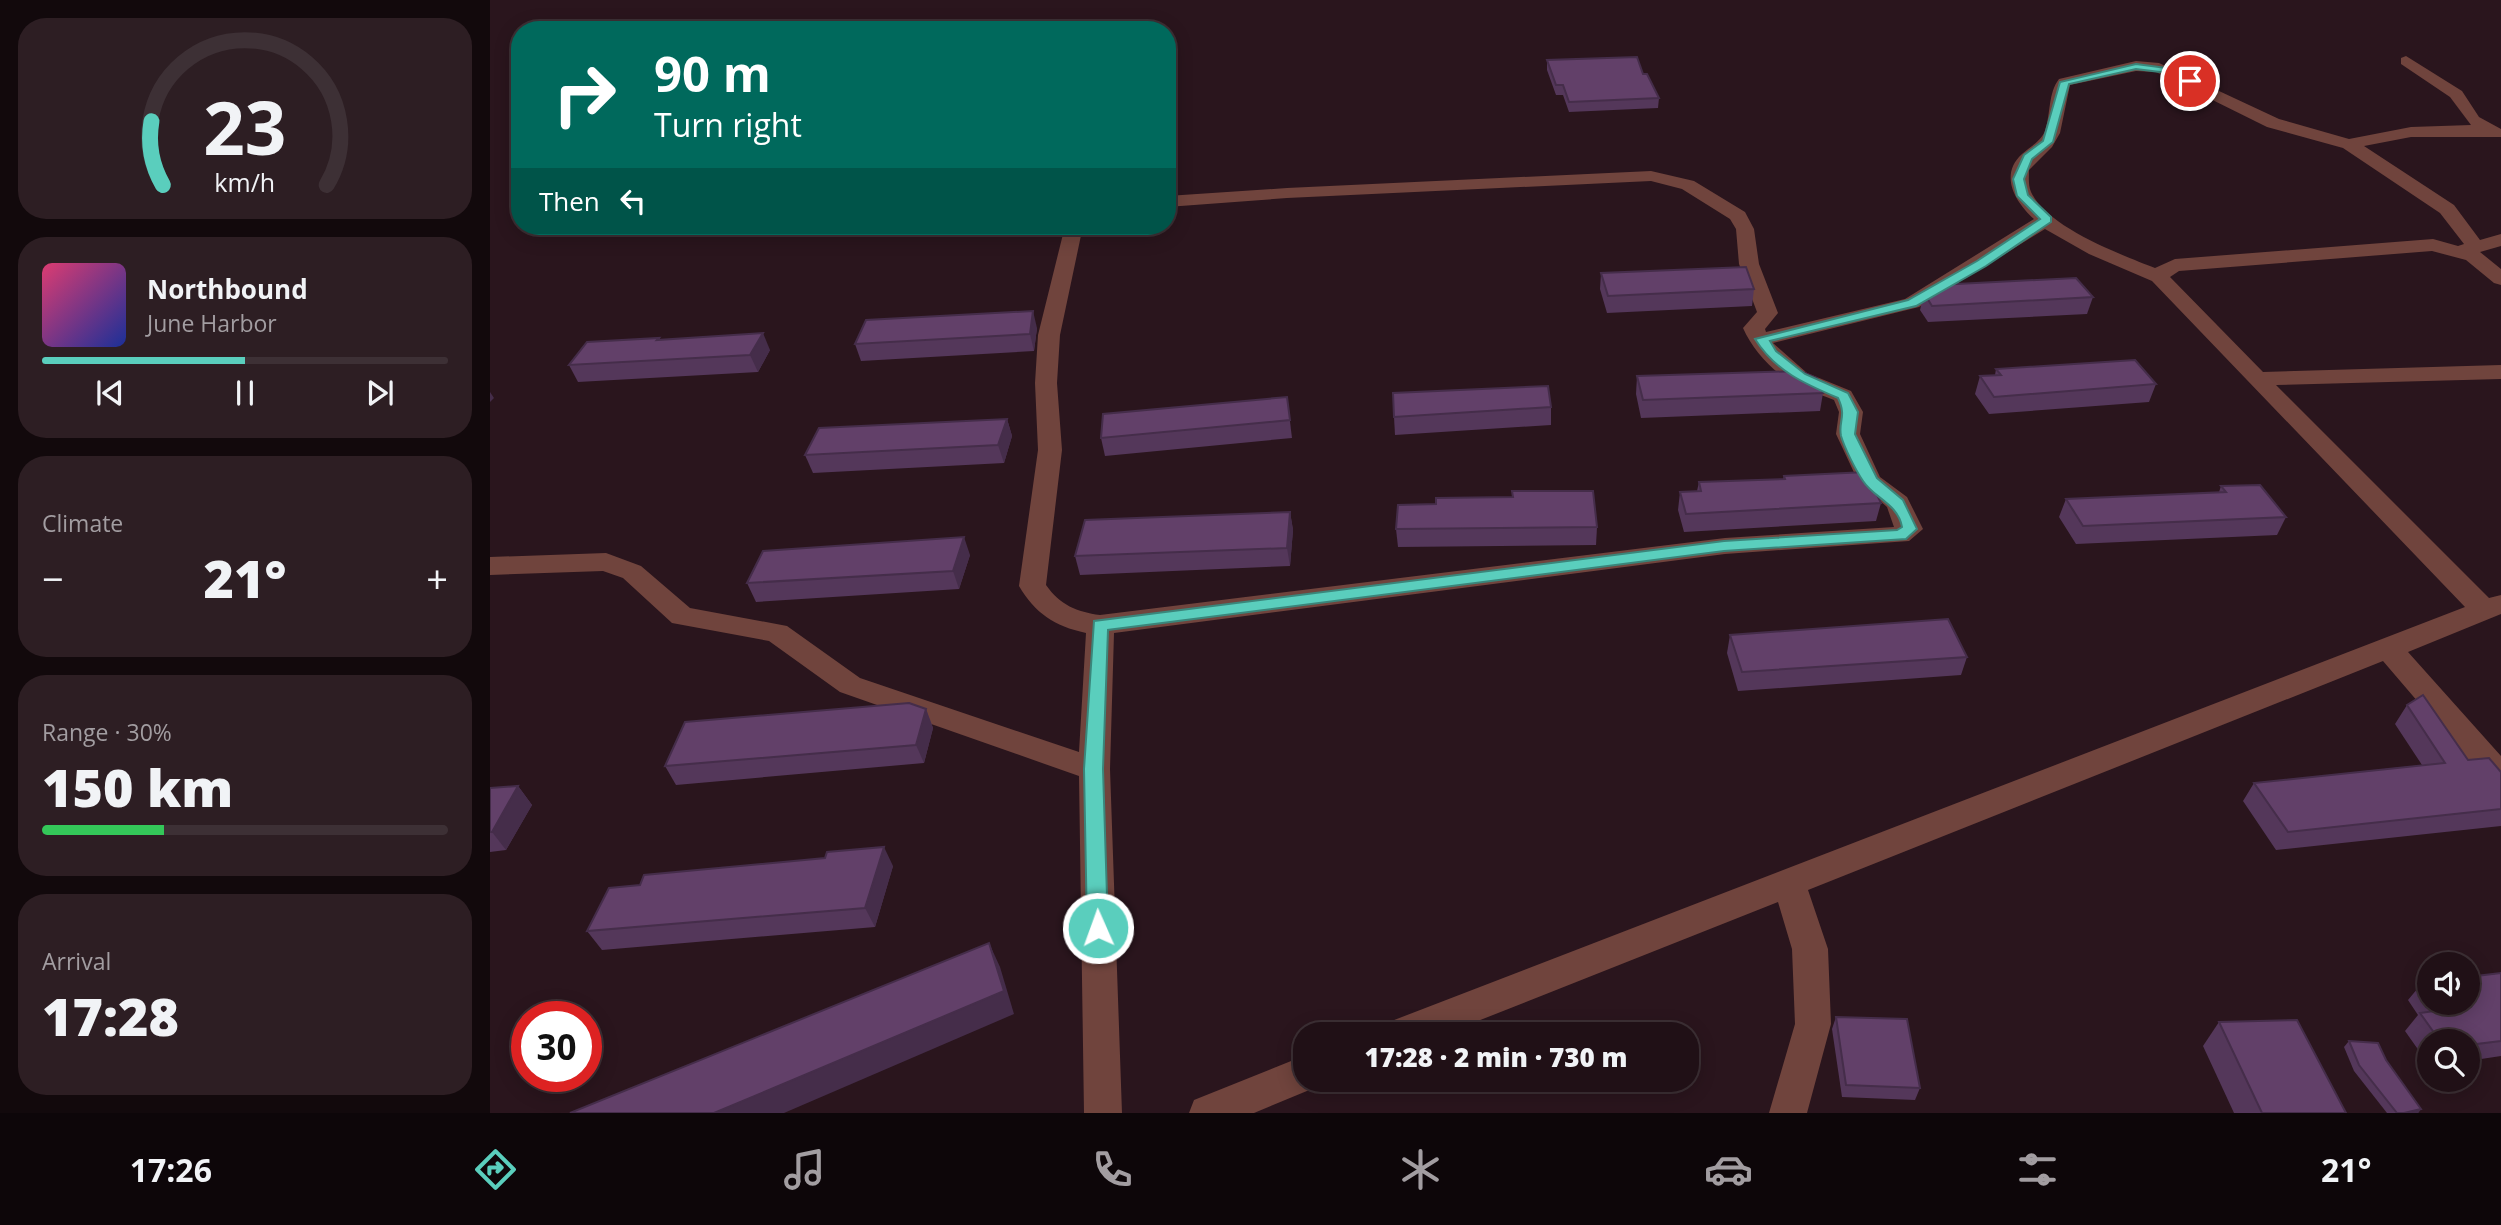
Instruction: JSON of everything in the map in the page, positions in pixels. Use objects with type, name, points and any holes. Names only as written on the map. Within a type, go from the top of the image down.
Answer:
[{"type":"street","points":[[2406,61],[2456,94],[2469,116],[2494,132]]},
{"type":"street","points":[[1433,1022],[2492,607],[2256,379],[2165,286],[2160,277],[2088,248],[2062,233],[2023,196],[2018,179],[2028,157],[2048,142],[2054,129],[2061,87],[2074,79],[2136,66],[2159,68],[2273,123],[2349,144],[2447,209],[2469,249],[2501,279]]},
{"type":"street","points":[[2349,144],[2411,132],[2494,132]]},
{"type":"street","points":[[1070,235],[1049,335],[1046,383],[1051,450],[1032,586],[1042,603],[1057,614],[1077,623],[1100,625],[1724,546],[1900,535],[1910,529],[1898,503],[1870,481],[1848,434],[1851,412],[1843,396],[1800,377],[1771,354],[1754,328],[1768,313],[1749,264],[1745,229],[1738,216],[1722,203],[1671,178],[1651,176],[1287,193],[1176,201]]},
{"type":"street","points":[[1762,339],[1912,303],[1982,263],[2047,219]]},
{"type":"street","points":[[2160,277],[2163,271],[2175,265],[2433,245],[2469,249],[2501,240]]},
{"type":"street","points":[[2256,379],[2501,372]]},
{"type":"street","points":[[490,566],[606,562],[632,572],[682,616],[777,633],[850,685],[1094,769]]},
{"type":"street","points":[[1100,625],[1094,769],[1102,1113]]},
{"type":"street","points":[[2388,648],[2501,777]]},
{"type":"street","points":[[1788,1113],[1813,1024],[1810,949],[1789,883]]},
{"type":"street","points":[[1208,1113],[1293,1078]]},
{"type":"building","points":[[1637,57],[1643,74],[1647,74],[1659,98],[1569,102],[1563,85],[1556,85],[1547,60]]},
{"type":"building","points":[[1746,267],[1754,289],[1608,296],[1601,273]]},
{"type":"building","points":[[2076,278],[2093,297],[1932,306],[1924,293],[1937,285]]},
{"type":"building","points":[[1033,311],[1030,334],[855,344],[866,320]]},
{"type":"building","points":[[763,333],[750,355],[569,365],[587,342]]},
{"type":"building","points":[[2135,360],[2156,384],[1994,397],[1980,376],[2001,375],[1996,369]]},
{"type":"building","points":[[1800,371],[1817,378],[1823,393],[1643,400],[1637,376]]},
{"type":"building","points":[[1548,386],[1551,407],[1394,417],[1393,393]]},
{"type":"building","points":[[1287,397],[1290,420],[1101,438],[1103,414]]},
{"type":"building","points":[[1007,419],[998,445],[805,455],[819,428]]},
{"type":"building","points":[[1866,472],[1881,503],[1686,514],[1680,492],[1701,491],[1699,482],[1785,479],[1784,476]]},
{"type":"building","points":[[2260,485],[2286,517],[2083,526],[2066,499],[2226,492],[2221,486]]},
{"type":"building","points":[[1512,491],[1593,491],[1597,527],[1396,529],[1398,505],[1436,504],[1436,498],[1513,497]]},
{"type":"building","points":[[1290,512],[1287,548],[1075,556],[1085,520]]},
{"type":"building","points":[[964,537],[953,571],[747,583],[763,551]]},
{"type":"building","points":[[1948,619],[1967,657],[1742,672],[1730,635]]},
{"type":"building","points":[[2423,695],[2468,760],[2489,758],[2501,772],[2501,809],[2288,832],[2254,783],[2445,763],[2407,705]]},
{"type":"building","points":[[909,703],[926,709],[916,745],[665,766],[685,722]]},
{"type":"building","points":[[518,786],[492,832],[490,832],[490,788]]},
{"type":"building","points":[[884,847],[865,908],[587,931],[609,888],[640,885],[644,875],[825,858],[827,852]]},
{"type":"building","points":[[989,943],[1004,991],[714,1113],[570,1113]]},
{"type":"building","points":[[2501,973],[2501,1041],[2480,1044],[2480,1029],[2431,1029],[2421,1015],[2480,1015],[2480,976]]},
{"type":"building","points":[[1836,1017],[1907,1019],[1920,1088],[1846,1085]]},
{"type":"building","points":[[2297,1020],[2346,1113],[2262,1113],[2219,1022]]},
{"type":"building","points":[[2349,1041],[2378,1043],[2386,1060],[2421,1109],[2397,1113],[2359,1065]]},
{"type":"route","points":[[1098,928],[1094,769],[1100,625],[1724,546],[1900,535],[1910,529],[1909,522],[1898,503],[1870,481],[1848,434],[1851,412],[1843,396],[1800,377],[1771,354],[1762,339],[1912,303],[1982,263],[2047,219],[2023,196],[2018,179],[2021,167],[2028,157],[2048,142],[2054,129],[2061,87],[2065,82],[2136,66],[2170,71],[2190,81]]}]
